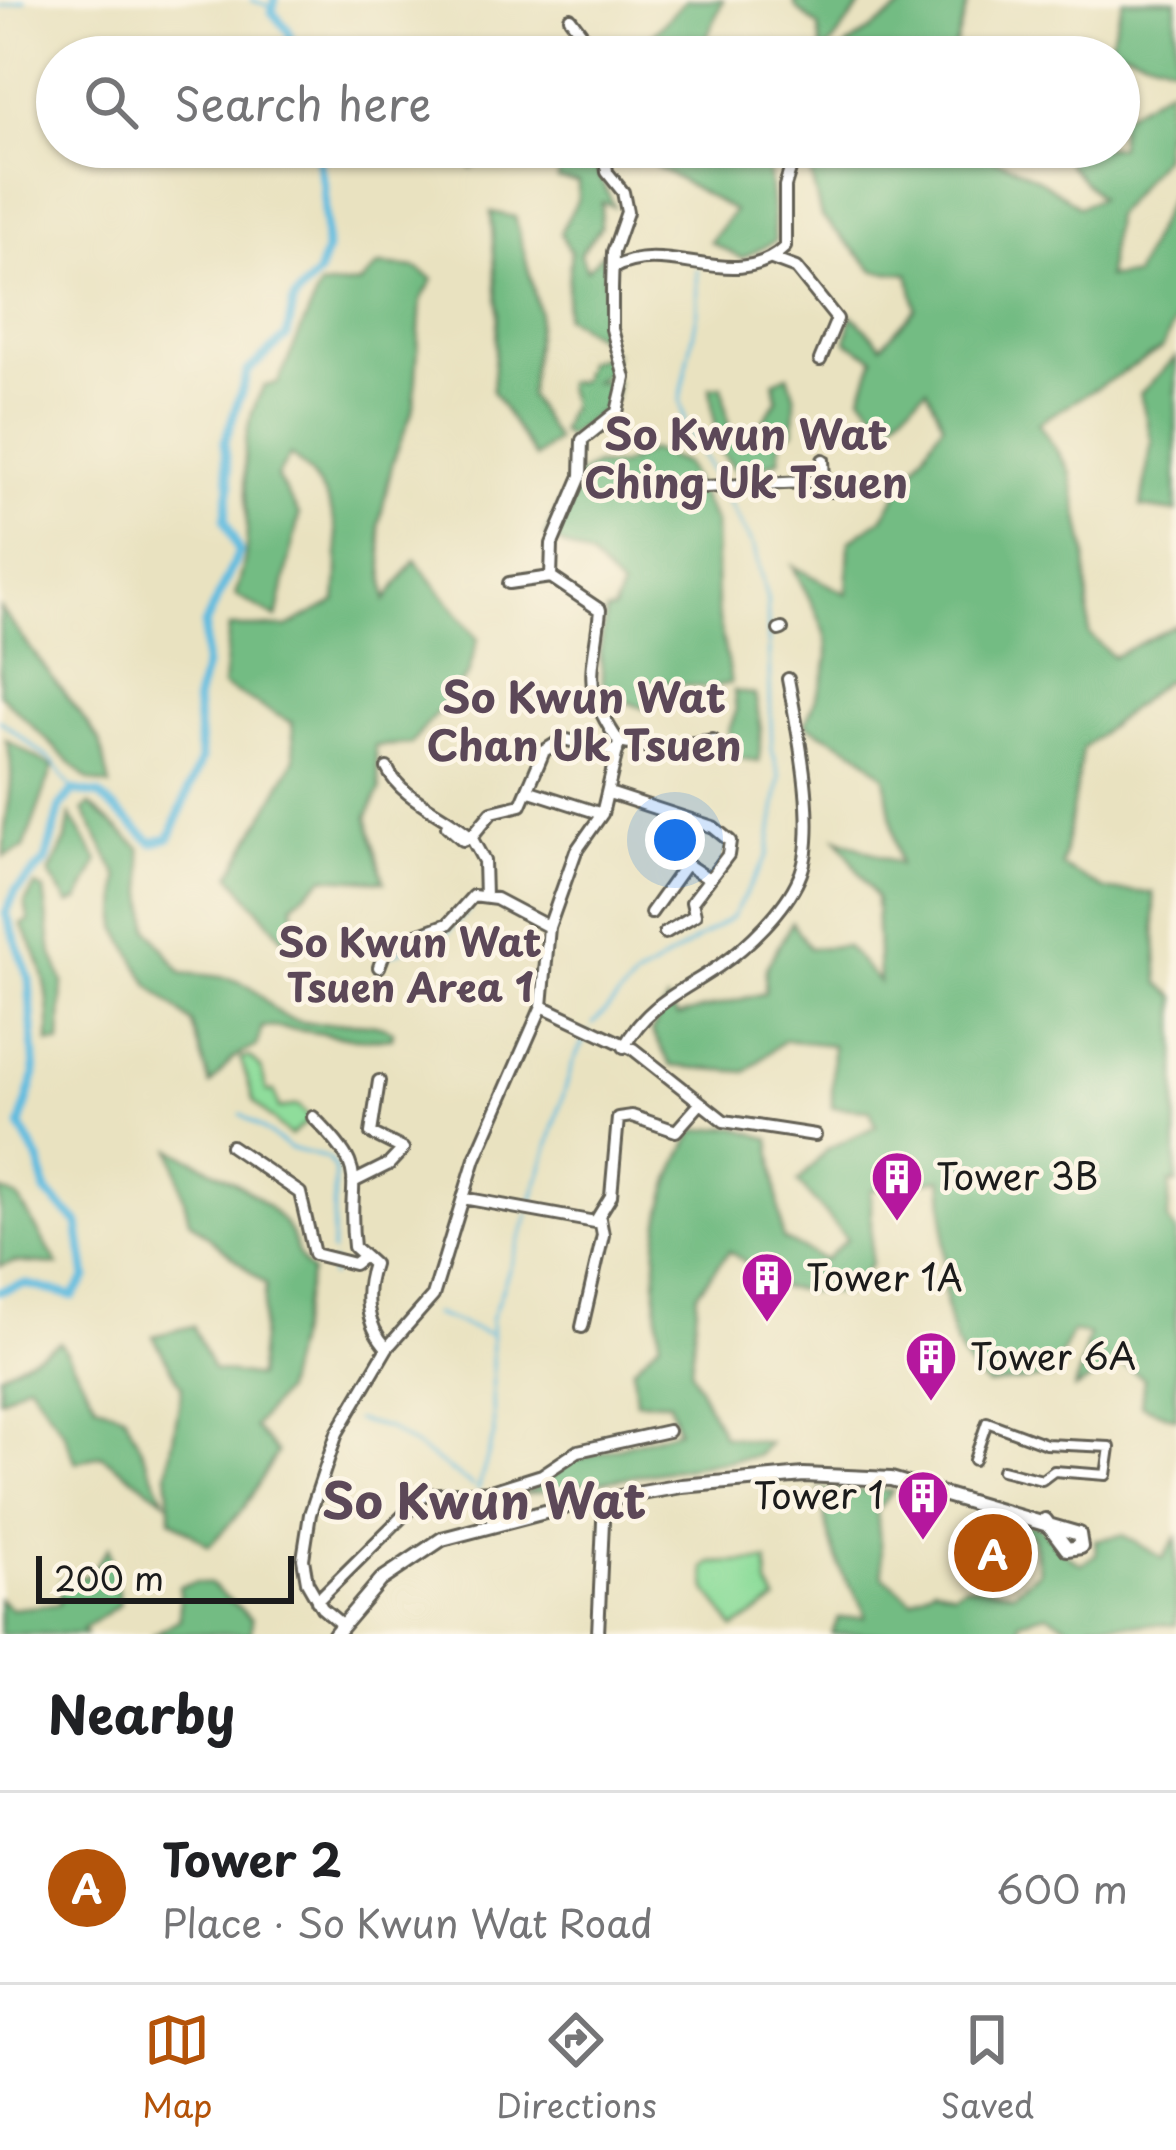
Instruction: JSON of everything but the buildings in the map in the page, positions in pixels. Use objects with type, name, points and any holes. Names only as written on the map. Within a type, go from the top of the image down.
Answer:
[{"type":"street","points":[[569,18],[583,36]]},
{"type":"street","points":[[550,577],[552,544],[581,476],[582,440],[617,412],[623,395],[625,378],[613,329],[613,268],[627,212],[623,191],[607,168]]},
{"type":"street","points":[[772,259],[785,247],[785,186],[791,168]]},
{"type":"street","points":[[613,268],[653,258],[709,269],[772,259],[796,268],[837,319],[820,360]]},
{"type":"street","points":[[707,487],[828,486],[824,460]]},
{"type":"street","points":[[509,583],[550,577],[600,610],[589,687],[618,747],[602,814],[576,851],[549,927],[542,1006],[463,1198],[432,1297],[387,1348],[337,1432],[310,1514],[303,1559],[317,1600],[338,1629],[381,1580],[442,1539],[604,1499],[755,1478],[860,1476],[918,1485],[1045,1520]]},
{"type":"street","points":[[624,1047],[641,1016],[724,963],[788,898],[802,873],[806,779],[788,679]]},
{"type":"street","points":[[467,838],[492,812],[518,807],[530,791],[544,751],[563,739],[658,749],[713,740]]},
{"type":"street","points":[[380,967],[387,946],[448,924],[478,897],[484,861],[442,812],[398,787],[387,768]]},
{"type":"street","points":[[530,791],[602,814]]},
{"type":"street","points":[[609,794],[727,835],[728,855],[692,902],[697,917],[665,933]]},
{"type":"street","points":[[447,826],[467,838]]},
{"type":"street","points":[[651,913],[686,864],[709,879]]},
{"type":"street","points":[[478,897],[549,927]]},
{"type":"street","points":[[542,1006],[624,1047],[724,1121],[815,1135]]},
{"type":"street","points":[[352,1182],[389,1164],[403,1149],[371,1132],[379,1081]]},
{"type":"street","points":[[582,1327],[603,1235],[600,1219],[611,1196],[618,1118],[630,1115],[676,1131],[699,1105]]},
{"type":"street","points":[[314,1118],[350,1155],[353,1242],[374,1264],[368,1283],[371,1325],[387,1348]]},
{"type":"street","points":[[231,1146],[301,1194],[313,1253],[354,1264],[363,1257]]},
{"type":"street","points":[[463,1198],[586,1223],[600,1219]]},
{"type":"street","points":[[974,1460],[987,1422],[1046,1444],[1110,1447],[1106,1474],[1054,1472],[1042,1480],[1002,1470]]},
{"type":"street","points":[[317,1600],[414,1502],[431,1493],[446,1498],[491,1491],[542,1475],[578,1451],[668,1431]]},
{"type":"street","points":[[598,1634],[604,1499]]},
{"type":"green space","points":[[686,0],[723,0],[707,36],[651,36]]},
{"type":"green space","points":[[794,0],[865,0],[838,36],[820,36],[819,27],[796,8]]},
{"type":"green space","points":[[903,0],[969,0],[958,36],[862,36],[902,8]]},
{"type":"green space","points":[[1123,0],[1176,0],[1176,66],[1140,55],[1140,36],[1112,36]]},
{"type":"green space","points":[[1169,87],[1163,156],[1114,216],[1107,277],[1134,276],[1176,184],[1176,319],[1162,349],[1038,423],[1070,471],[1086,553],[1089,634],[1113,657],[1176,625],[1176,680],[1164,681],[1083,748],[1062,866],[1105,890],[1153,893],[1159,983],[1176,997],[1176,1184],[1170,1182],[1168,1221],[1176,1232],[1176,1418],[1141,1405],[1144,1378],[1118,1363],[1075,1389],[1089,1335],[1072,1332],[1051,1378],[987,1385],[955,1342],[948,1316],[942,1179],[871,1190],[871,1264],[846,1294],[782,1288],[729,1251],[697,1293],[691,1371],[723,1436],[769,1443],[757,1456],[518,1495],[545,1483],[562,1464],[678,1430],[669,1402],[636,1401],[633,1368],[660,1341],[658,1232],[670,1182],[695,1131],[735,1127],[770,1139],[783,1239],[824,1260],[847,1239],[798,1182],[828,1149],[876,1126],[870,1110],[832,1107],[833,1045],[784,1040],[746,1072],[671,1066],[652,1031],[667,1001],[677,1016],[765,993],[766,968],[792,922],[809,948],[846,946],[879,982],[876,898],[837,838],[899,864],[885,777],[860,753],[805,724],[824,675],[828,644],[793,566],[847,594],[849,541],[882,518],[943,423],[927,388],[888,425],[861,395],[874,358],[846,341],[852,315],[882,345],[916,308],[909,274],[875,271],[821,216],[809,168],[1016,168],[1079,207],[1099,198],[1072,168],[1140,168],[1140,105]]},
{"type":"green space","points":[[559,168],[598,168],[614,206],[602,202],[600,228],[580,253],[587,270],[604,252],[605,341],[565,317],[571,252],[560,233],[578,199],[578,182],[558,179]]},
{"type":"green space","points":[[659,168],[768,168],[775,241],[742,258],[710,242],[734,211]]},
{"type":"green space","points":[[491,212],[515,217],[539,311],[529,396],[556,440],[535,458],[492,391],[498,314]]},
{"type":"green space","points":[[379,265],[416,268],[433,279],[421,300],[414,407],[393,461],[379,524],[386,600],[415,560],[478,639],[468,675],[411,744],[375,746],[380,790],[367,817],[384,881],[325,877],[293,903],[295,954],[231,875],[295,759],[292,723],[223,686],[229,627],[287,627],[336,601],[337,539],[319,486],[290,455],[277,477],[299,515],[277,618],[235,595],[247,539],[246,439],[264,386],[278,383],[320,287],[360,284]]},
{"type":"green space","points":[[614,353],[610,370],[594,382],[617,382],[614,401],[567,437],[560,432],[570,404],[565,383],[580,381],[587,361]]},
{"type":"green space","points":[[1176,357],[1176,512],[1141,507],[1152,441],[1140,394]]},
{"type":"green space","points":[[788,375],[795,397],[794,431],[781,440],[779,460],[740,475],[717,447],[710,387],[722,386],[730,432],[749,441],[777,400],[774,381]]},
{"type":"green space","points":[[651,450],[685,464],[715,523],[717,609],[731,683],[707,688],[665,682],[645,709],[604,693],[600,651],[606,612],[614,610],[621,589],[591,558],[545,536],[572,479],[595,465],[620,466]]},
{"type":"green space","points":[[0,608],[100,741],[110,786],[88,780],[0,694]]},
{"type":"green space","points":[[734,691],[755,695],[761,729],[759,762],[736,757],[734,737],[728,732],[736,712]]},
{"type":"green space","points":[[6,740],[53,767],[24,848],[4,857],[11,784]]},
{"type":"green space","points":[[90,805],[140,848],[149,929],[182,973],[239,981],[291,1019],[381,1026],[393,1031],[392,1038],[262,1027],[257,1046],[233,1058],[210,1085],[192,1023],[149,985],[118,929],[119,878],[83,810]]},
{"type":"green space","points":[[70,815],[98,861],[79,900],[69,904],[49,874],[66,840]]},
{"type":"green space","points":[[35,886],[44,890],[52,954],[63,982],[60,1043],[49,1043],[45,981],[21,924],[29,921],[25,903]]},
{"type":"green space","points":[[250,1057],[261,1068],[267,1092],[274,1091],[279,1109],[298,1105],[311,1119],[290,1136],[254,1102],[241,1059]]},
{"type":"green space","points":[[172,1149],[260,1199],[288,1229],[311,1272],[283,1391],[254,1427],[277,1453],[244,1508],[209,1546],[171,1519],[167,1474],[182,1387],[153,1336],[193,1326],[213,1370],[257,1377],[266,1285],[189,1220]]},
{"type":"green space","points":[[0,1190],[18,1198],[58,1265],[15,1262],[0,1266]]},
{"type":"green space","points":[[60,1342],[96,1403],[125,1415],[165,1500],[101,1455],[76,1463],[64,1433],[28,1382],[0,1399],[0,1374]]},
{"type":"green space","points":[[820,1490],[892,1491],[877,1510],[883,1576],[912,1600],[934,1586],[953,1592],[965,1585],[1013,1592],[1039,1571],[1032,1535],[1012,1529],[1035,1524],[1082,1564],[1096,1554],[1095,1540],[1123,1535],[1163,1558],[1176,1538],[1176,1625],[1094,1623],[1079,1631],[1047,1614],[1020,1621],[1019,1634],[832,1634],[838,1618],[865,1617],[835,1554]]},
{"type":"green space","points":[[109,1547],[120,1604],[83,1629],[86,1634],[0,1634],[0,1599],[11,1609],[59,1604],[61,1580],[88,1576]]},
{"type":"green space","points":[[767,1561],[768,1586],[777,1601],[734,1628],[707,1590],[704,1568],[711,1563]]},
{"type":"green space","points":[[210,1584],[252,1619],[251,1634],[154,1634],[180,1619],[179,1586]]},
{"type":"waterway","points":[[0,7],[25,0]]},
{"type":"waterway","points":[[251,0],[273,7]]},
{"type":"waterway","points":[[275,0],[272,12],[290,36]]},
{"type":"waterway","points":[[0,1291],[25,1284],[73,1296],[86,1278],[78,1223],[46,1192],[40,1162],[20,1126],[35,1074],[29,979],[6,913],[16,891],[46,861],[60,807],[73,791],[99,795],[153,843],[170,837],[201,760],[196,700],[205,666],[205,625],[239,552],[225,520],[230,486],[224,444],[248,371],[287,336],[294,300],[318,274],[326,251],[320,168]]},
{"type":"waterway","points":[[697,269],[698,310],[680,400],[685,423],[717,482]]},
{"type":"waterway","points":[[593,1024],[637,978],[732,917],[768,855],[780,778],[772,749],[767,599],[754,548],[722,490]]},
{"type":"waterway","points":[[0,720],[53,762],[73,791]]},
{"type":"waterway","points":[[389,955],[447,933],[470,908]]},
{"type":"waterway","points":[[531,1205],[573,1062],[588,1032]]},
{"type":"waterway","points":[[241,1114],[289,1148],[327,1158],[335,1169],[332,1252]]},
{"type":"waterway","points":[[478,1489],[494,1435],[491,1320],[529,1214]]},
{"type":"waterway","points":[[331,1276],[332,1262]]},
{"type":"waterway","points":[[434,1314],[488,1334]]},
{"type":"waterway","points":[[356,1420],[388,1428],[473,1486]]},
{"type":"place","name":"Tower 3B","points":[[897,1223]]},
{"type":"place","name":"Tower 1A","points":[[767,1324]]},
{"type":"place","name":"Tower 6A","points":[[931,1403]]},
{"type":"place","name":"Tower 1","points":[[923,1542]]},
{"type":"place","name":"Tower 2","points":[[993,1553]]},
{"type":"district","name":"So Kwun Wat Ching Uk Tsuen","points":[[746,459]]},
{"type":"district","name":"So Kwun Wat Chan Uk Tsuen","points":[[584,722]]},
{"type":"district","name":"So Kwun Wat Tsuen Area 1","points":[[410,966]]},
{"type":"district","name":"So Kwun Wat","points":[[484,1502]]}]
